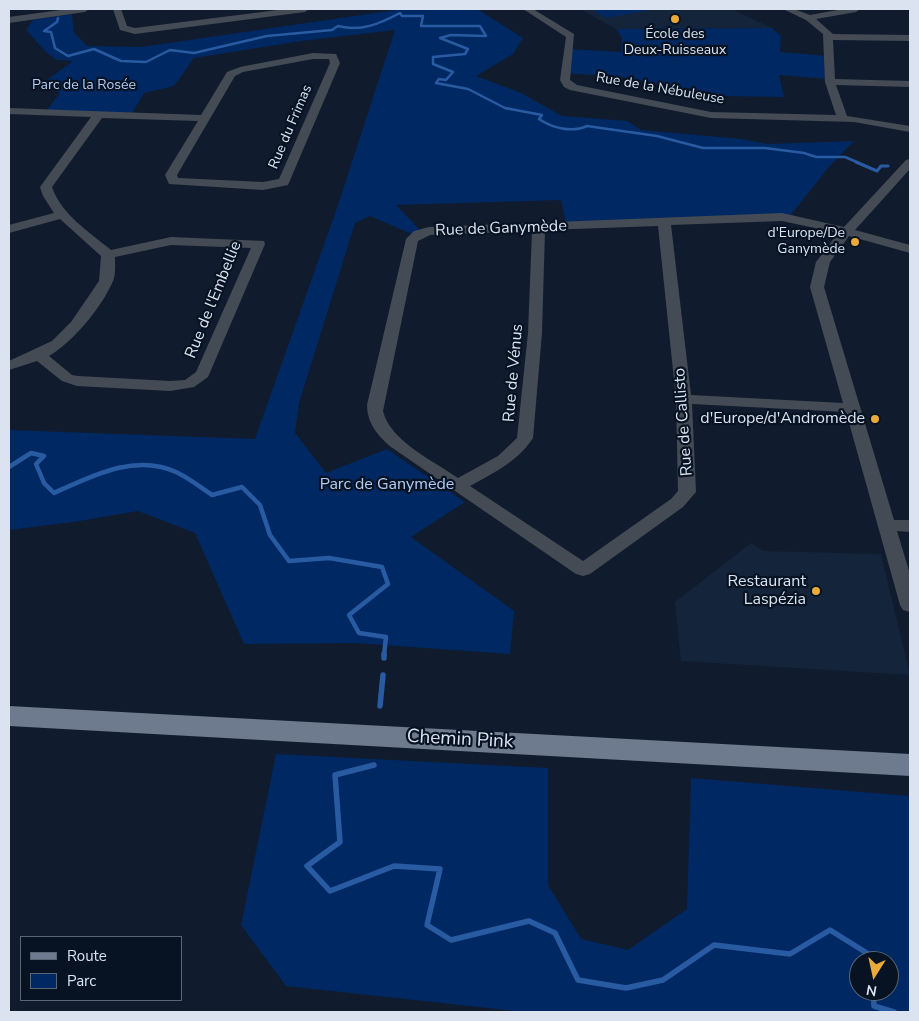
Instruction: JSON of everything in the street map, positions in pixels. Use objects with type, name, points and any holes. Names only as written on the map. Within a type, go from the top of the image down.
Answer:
[{"type":"main road","name":"Chemin Pink","points":[[9,716],[910,765]]},
{"type":"street","points":[[9,20],[85,9]]},
{"type":"street","points":[[117,9],[123,28],[135,31],[305,9]]},
{"type":"street","name":"Rue de la Nébuleuse","points":[[527,9],[571,36],[565,80],[568,85],[574,88],[711,115],[843,118],[871,121],[910,129]]},
{"type":"street","points":[[787,9],[809,18],[826,30],[830,37],[830,82],[843,118]]},
{"type":"street","points":[[809,18],[856,9]]},
{"type":"street","points":[[830,37],[910,38]]},
{"type":"street","name":"Rue du Frimas","points":[[313,56],[333,56],[335,59],[284,182],[263,186],[173,182],[172,175],[206,118],[231,74],[236,71],[313,56]]},
{"type":"street","points":[[830,82],[910,84]]},
{"type":"street","points":[[9,111],[206,118]]},
{"type":"street","points":[[9,366],[40,356],[58,346],[71,334],[106,281],[108,254],[63,214],[49,197],[46,187],[98,115]]},
{"type":"street","points":[[910,162],[823,262],[817,287],[910,605]]},
{"type":"street","points":[[9,229],[63,214]]},
{"type":"street","name":"Rue de Ganymède","points":[[583,570],[389,438],[381,428],[374,411],[412,239],[419,234],[430,232],[782,217],[848,231],[910,249]]},
{"type":"street","name":"Rue de Callisto","points":[[583,570],[677,503],[687,492],[684,399],[664,223]]},
{"type":"street","name":"Rue de Vénus","points":[[458,485],[509,456],[522,444],[525,438],[535,334],[539,227]]},
{"type":"street","name":"Rue de l'Embellie","points":[[40,356],[67,378],[77,381],[170,386],[189,384],[204,374],[259,244],[171,241],[108,254]]},
{"type":"street","points":[[684,399],[853,408]]},
{"type":"street","points":[[887,525],[910,526]]},
{"type":"shaded area","name":"École des Deux-Ruisseaux","points":[[580,9],[732,9],[772,28],[616,29]]},
{"type":"shaded area","points":[[751,543],[763,551],[881,554],[910,675],[681,661],[675,602]]},
{"type":"green space","points":[[403,9],[477,9],[523,38],[513,54],[476,76],[521,93],[562,116],[627,121],[641,130],[741,139],[768,144],[854,141],[828,168],[790,216],[566,224],[561,200],[396,205],[420,230],[412,234],[370,216],[355,223],[299,403],[295,433],[326,473],[387,449],[465,502],[411,537],[514,611],[510,654],[355,643],[244,644],[195,533],[138,511],[9,530],[9,430],[255,439],[337,208],[395,30],[301,41],[194,58],[174,86],[144,93],[132,113],[47,110],[60,93],[43,83],[73,61],[57,60],[47,53],[26,30],[33,20],[72,14],[74,33],[87,46],[141,47]]},
{"type":"green space","points":[[606,9],[656,9],[606,18],[594,11]]},
{"type":"green space","points":[[772,28],[781,36],[780,52],[827,56],[827,79],[779,75],[784,97],[722,96],[621,77],[567,73],[570,49],[621,52],[622,38],[616,29]]},
{"type":"green space","points":[[276,754],[548,768],[548,885],[581,939],[628,950],[687,909],[691,778],[910,796],[910,1012],[524,1012],[286,986],[241,925]]},
{"type":"waterway","points":[[58,18],[57,22],[44,31],[51,32],[55,48],[68,56],[94,49],[121,61],[146,62],[170,50],[194,53],[267,36],[332,30],[338,26],[346,28],[370,26],[400,13],[402,16],[423,16],[421,26],[480,26],[486,36],[451,35],[440,38],[468,49],[465,54],[433,57],[433,64],[453,72],[446,80],[439,79],[436,83],[468,89],[505,108],[542,115],[539,119],[550,125],[562,128],[575,129],[587,126],[657,136],[703,148],[765,148],[804,153],[816,157],[845,157],[859,163]]},
{"type":"waterway","points":[[856,162],[877,171],[881,166],[888,166]]},
{"type":"waterway","points":[[9,467],[31,453],[44,456],[36,464],[44,483],[54,493],[114,469],[145,465],[161,467],[176,472],[212,495],[242,487],[260,505],[270,535],[289,561],[329,558],[382,567],[388,584],[349,615],[359,633],[386,637],[384,655]]},
{"type":"waterway","points":[[380,706],[383,675]]},
{"type":"waterway","points":[[374,765],[335,775],[340,842],[307,866],[330,891],[394,866],[440,869],[427,925],[451,940],[529,921],[555,933],[578,980],[626,988],[663,980],[714,945],[790,954],[830,930],[864,951]]},
{"type":"waterway","points":[[874,1001],[874,1006],[894,1012]]},
{"type":"place","name":"École des Deux-Ruisseaux","points":[[675,19]]},
{"type":"place","name":"d'Europe/De Ganymède","points":[[855,242]]},
{"type":"place","name":"d'Europe/d'Andromède","points":[[875,419]]},
{"type":"place","name":"Restaurant Laspézia","points":[[816,591]]},
{"type":"park label","name":"Parc de la Rosée","points":[[84,86]]},
{"type":"park label","name":"Parc de Ganymède","points":[[387,485]]}]
